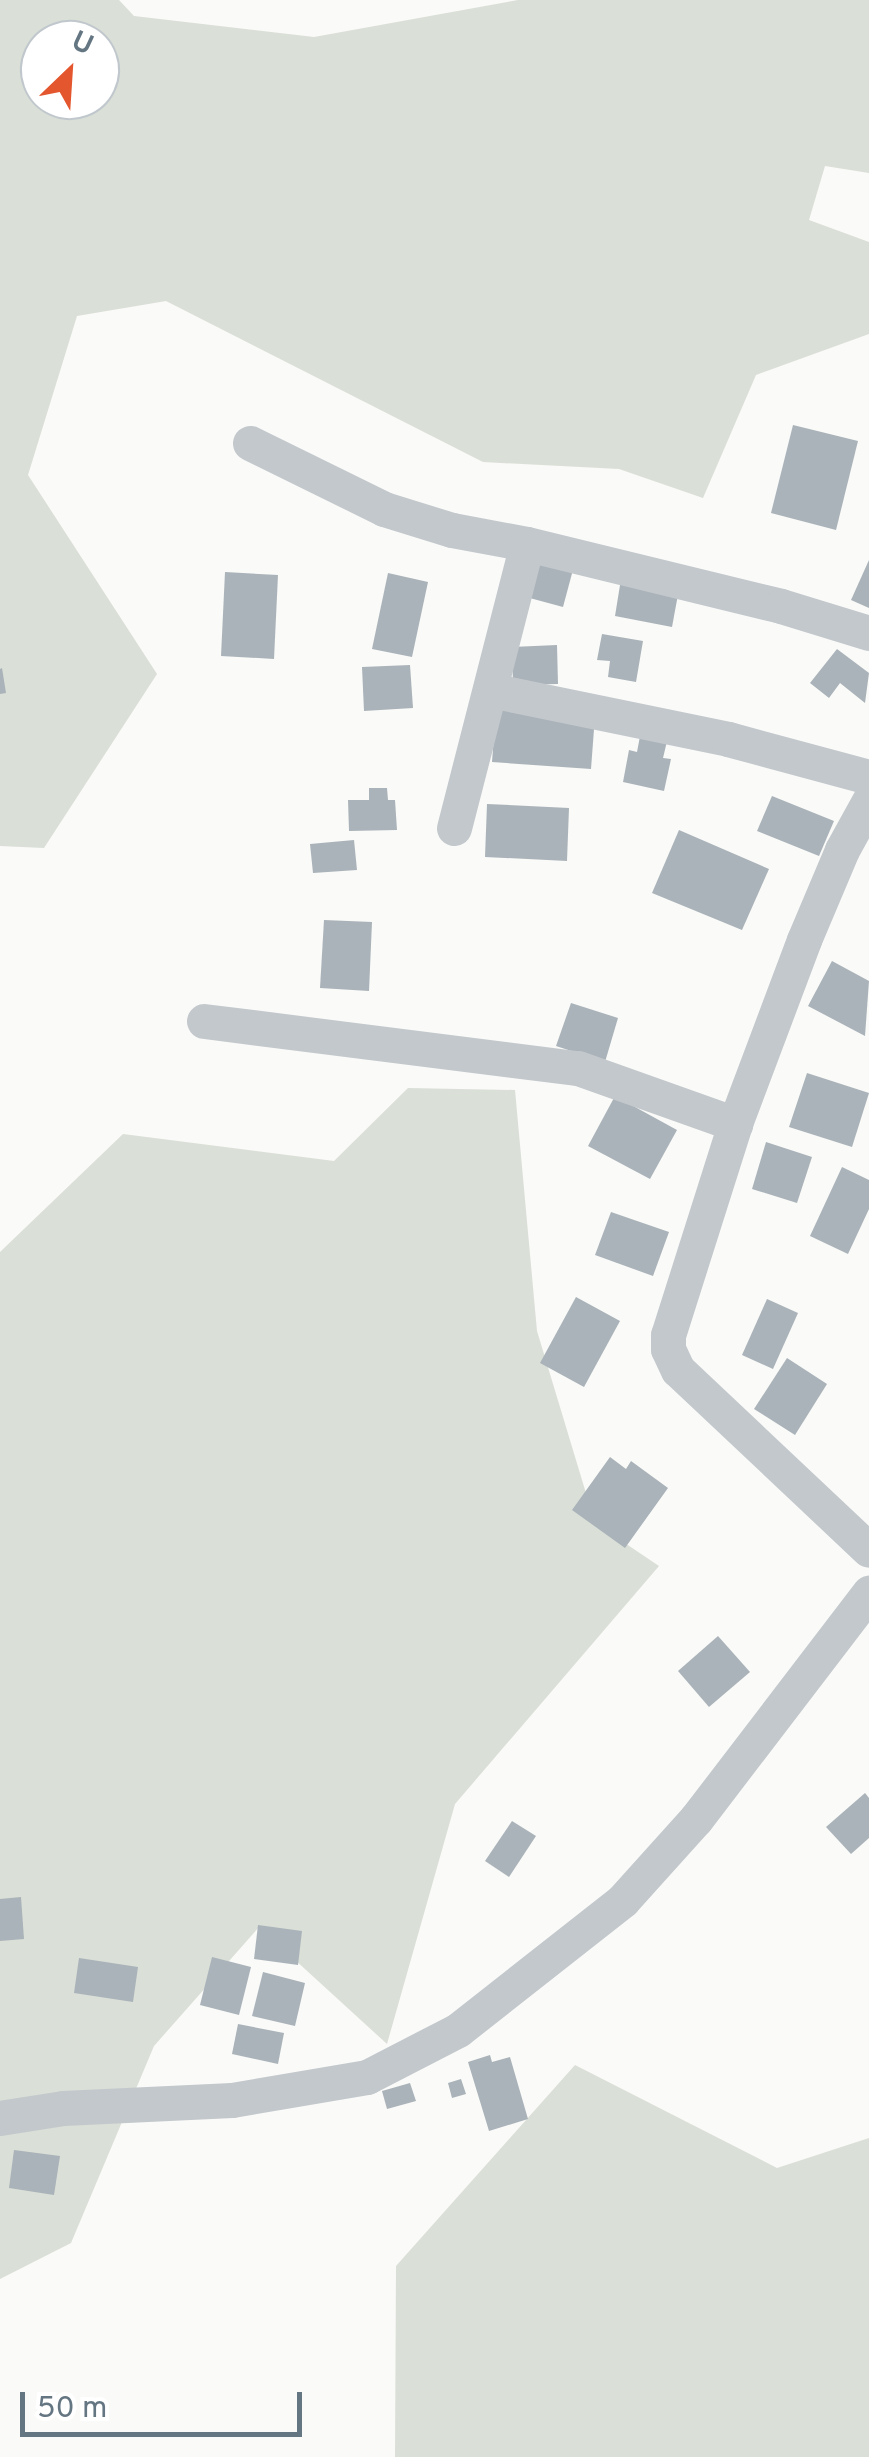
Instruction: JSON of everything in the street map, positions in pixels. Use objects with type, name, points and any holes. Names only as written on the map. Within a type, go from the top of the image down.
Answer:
[{"type":"street","points":[[250,444],[384,509],[452,530],[527,544],[780,606],[869,633]]},
{"type":"street","points":[[454,828],[527,544]]},
{"type":"street","points":[[490,690],[728,739],[869,777]]},
{"type":"street","points":[[869,801],[842,850],[804,940],[735,1124],[672,1318],[668,1350],[678,1370],[869,1550]]},
{"type":"street","points":[[204,1021],[578,1068],[735,1124]]},
{"type":"street","points":[[0,2118],[64,2108],[232,2100],[367,2078],[458,2030],[623,1900],[696,1819],[869,1593]]},
{"type":"shaded area","points":[[0,0],[119,0],[134,16],[314,37],[518,0],[869,0],[869,173],[825,166],[809,220],[869,242],[869,334],[756,375],[703,498],[619,469],[483,462],[166,301],[77,316],[28,475],[157,674],[44,848],[0,846]]},
{"type":"shaded area","points":[[408,1088],[515,1090],[537,1331],[595,1523],[659,1566],[455,1804],[387,2044],[259,1927],[154,2046],[71,2243],[0,2279],[0,1252],[123,1134],[334,1161]]},
{"type":"shaded area","points":[[575,2065],[777,2168],[869,2138],[869,2457],[395,2457],[396,2266]]},
{"type":"building","points":[[793,425],[858,441],[836,530],[771,513]]},
{"type":"building","points":[[537,556],[574,566],[563,607],[526,597]]},
{"type":"building","points":[[869,560],[869,608],[851,600]]},
{"type":"building","points":[[225,572],[278,575],[274,659],[221,656]]},
{"type":"building","points":[[388,573],[428,582],[412,657],[372,649]]},
{"type":"building","points":[[621,579],[679,589],[672,627],[615,616]]},
{"type":"building","points":[[602,634],[643,641],[636,682],[608,677],[610,661],[597,660]]},
{"type":"building","points":[[557,645],[558,684],[513,685],[512,647]]},
{"type":"building","points":[[837,649],[869,673],[865,703],[840,683],[829,698],[810,683]]},
{"type":"building","points":[[410,665],[413,708],[364,711],[362,667]]},
{"type":"building","points":[[0,669],[6,693],[0,694]]},
{"type":"building","points":[[496,709],[595,716],[591,769],[492,762]]},
{"type":"building","points":[[641,731],[668,737],[663,758],[671,759],[664,791],[623,782],[629,750],[637,752]]},
{"type":"building","points":[[369,788],[387,788],[388,800],[395,800],[397,830],[349,831],[348,800],[369,800]]},
{"type":"building","points":[[772,796],[834,821],[819,856],[757,831]]},
{"type":"building","points":[[487,804],[569,808],[567,861],[485,857]]},
{"type":"building","points":[[679,830],[769,869],[742,930],[652,893]]},
{"type":"building","points":[[354,840],[357,870],[313,873],[310,844]]},
{"type":"building","points":[[324,920],[372,922],[369,991],[320,988]]},
{"type":"building","points":[[832,961],[869,981],[865,1036],[808,1006]]},
{"type":"building","points":[[571,1003],[618,1018],[605,1062],[556,1046]]},
{"type":"building","points":[[807,1073],[869,1093],[852,1147],[789,1127]]},
{"type":"building","points":[[615,1096],[677,1130],[650,1179],[588,1146]]},
{"type":"building","points":[[766,1142],[812,1157],[797,1203],[752,1189]]},
{"type":"building","points":[[842,1167],[869,1180],[869,1209],[848,1254],[810,1236]]},
{"type":"building","points":[[611,1212],[669,1232],[653,1276],[595,1255]]},
{"type":"building","points":[[576,1297],[620,1321],[584,1387],[540,1363]]},
{"type":"building","points":[[767,1299],[798,1313],[773,1369],[742,1355]]},
{"type":"building","points":[[787,1358],[827,1384],[795,1435],[754,1409]]},
{"type":"building","points":[[610,1457],[626,1469],[631,1461],[668,1488],[625,1548],[572,1510]]},
{"type":"building","points":[[718,1636],[750,1672],[709,1707],[678,1671]]},
{"type":"building","points":[[865,1793],[869,1798],[869,1838],[851,1854],[826,1827]]},
{"type":"building","points":[[512,1821],[536,1836],[509,1877],[485,1861]]},
{"type":"building","points":[[21,1897],[24,1939],[0,1941],[0,1899]]},
{"type":"building","points":[[258,1925],[302,1931],[298,1965],[254,1959]]},
{"type":"building","points":[[212,1957],[251,1967],[239,2015],[200,2005]]},
{"type":"building","points":[[79,1958],[138,1967],[133,2002],[74,1993]]},
{"type":"building","points":[[263,1972],[305,1983],[295,2026],[252,2016]]},
{"type":"building","points":[[238,2024],[284,2033],[278,2064],[232,2054]]},
{"type":"building","points":[[490,2055],[492,2062],[510,2057],[528,2119],[489,2131],[468,2062]]},
{"type":"building","points":[[461,2079],[466,2094],[452,2098],[448,2083]]},
{"type":"building","points":[[410,2083],[416,2101],[387,2109],[382,2091]]},
{"type":"building","points":[[14,2150],[60,2156],[54,2195],[9,2188]]}]
